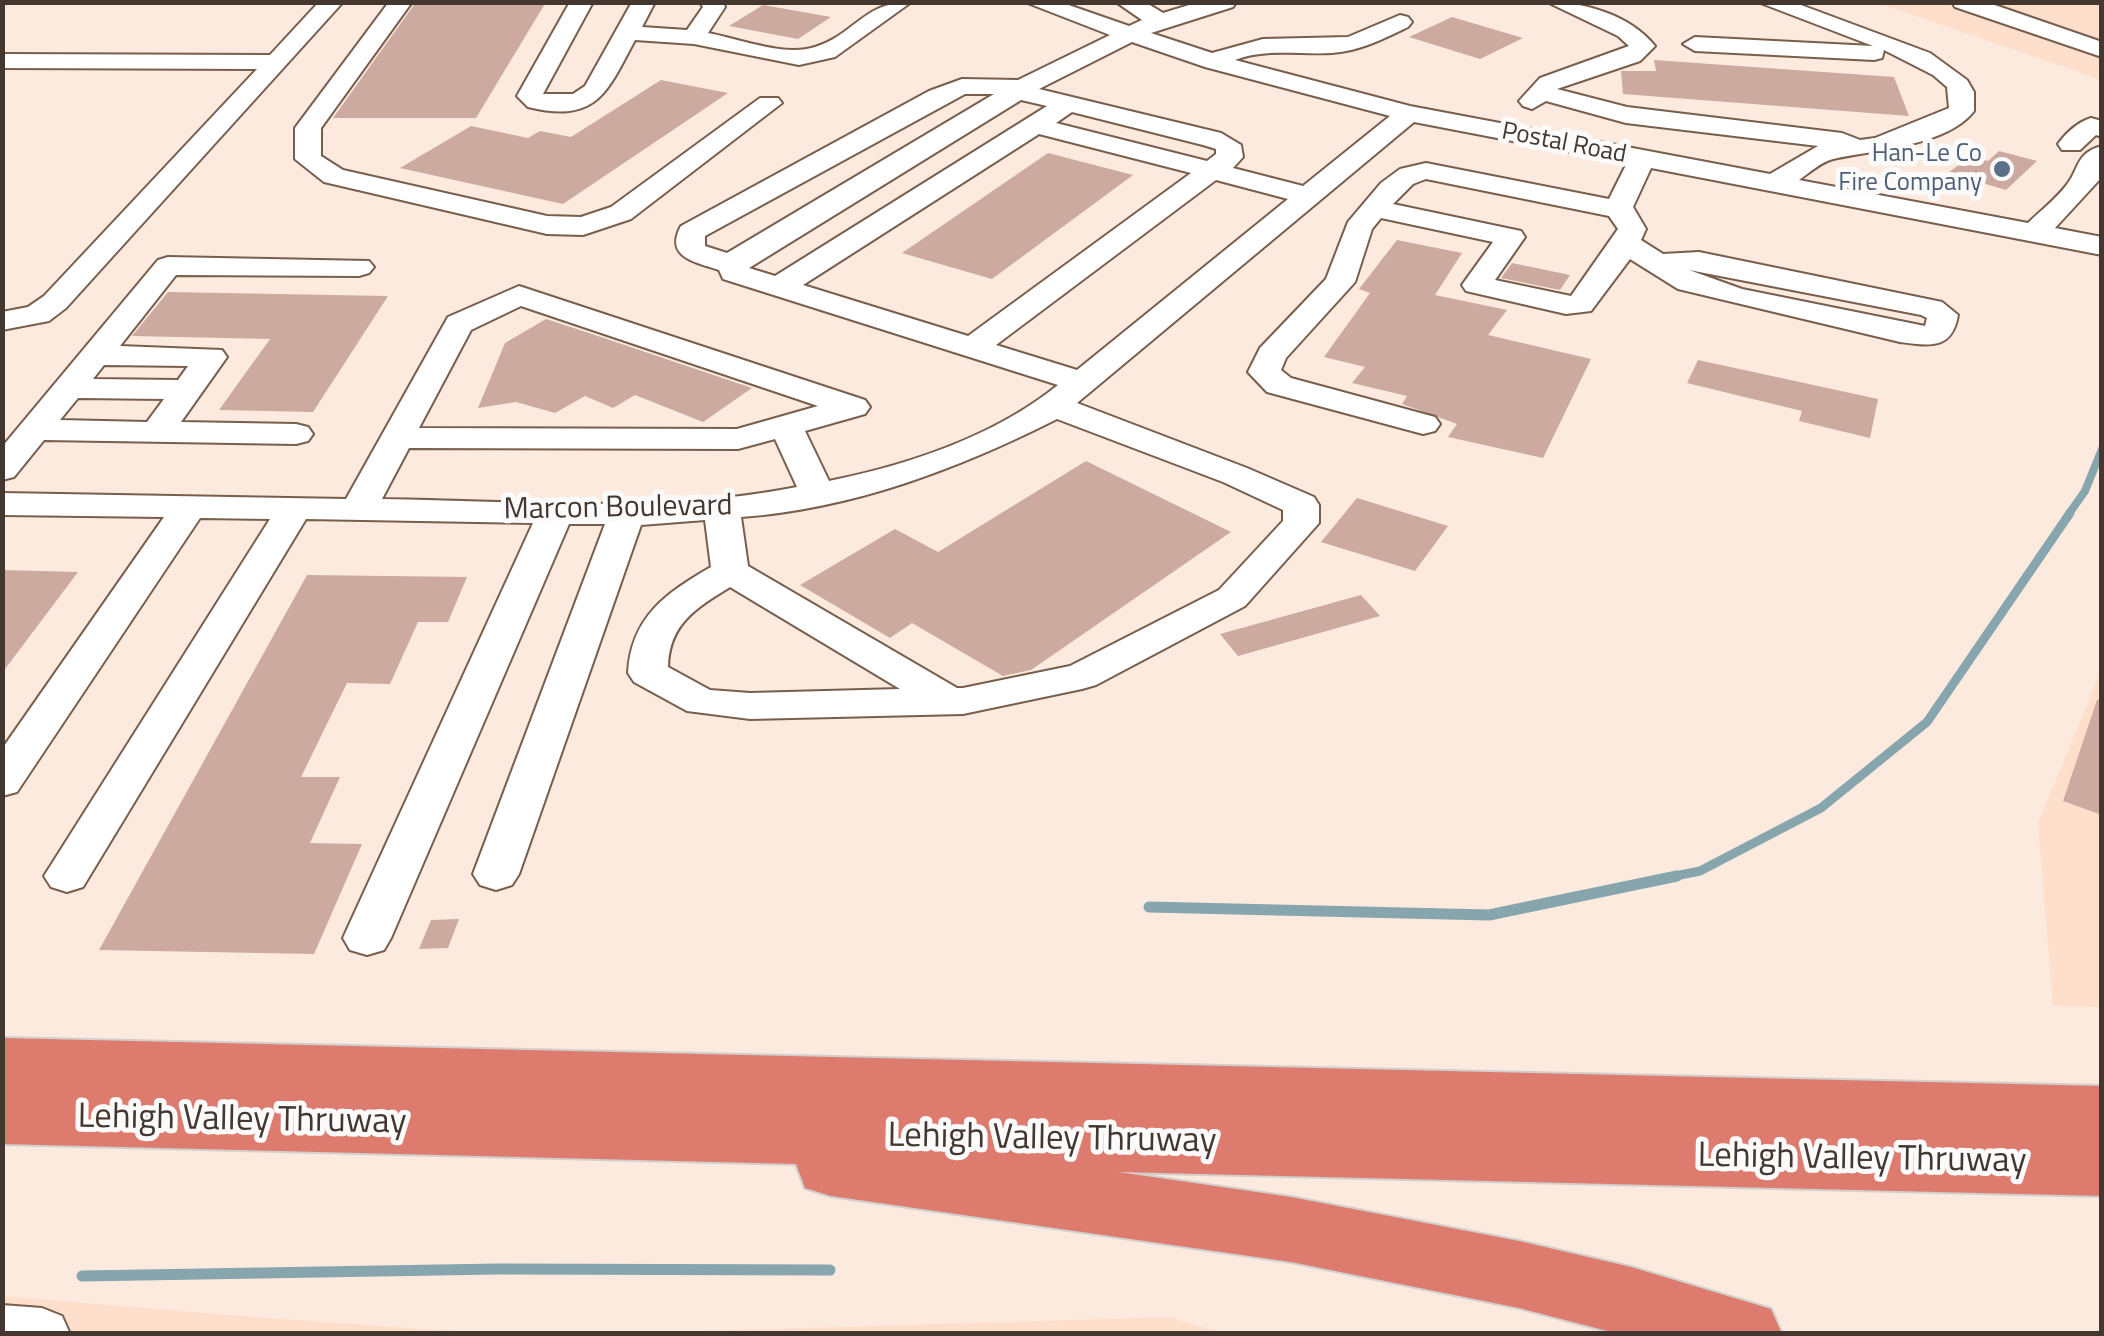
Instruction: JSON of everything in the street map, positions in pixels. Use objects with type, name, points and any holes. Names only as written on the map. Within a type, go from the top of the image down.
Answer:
[{"type":"highway","name":"Lehigh Valley Thruway","points":[[2,1066],[2102,1114]]},
{"type":"highway","points":[[1722,1106],[2102,1099]]},
{"type":"highway","name":"Lehigh Valley Thruway","points":[[2,1115],[2102,1166]]},
{"type":"highway","points":[[515,1128],[1014,1189],[1255,1223],[1552,1284],[1743,1334]]},
{"type":"street","points":[[2,321],[38,314],[55,302],[332,2]]},
{"type":"street","points":[[402,2],[308,128],[308,160],[334,176],[547,225],[583,226],[621,213],[770,103]]},
{"type":"street","points":[[582,2],[536,81],[530,96],[537,102],[579,102],[595,91],[644,2]]},
{"type":"street","points":[[694,37],[714,7],[711,2]]},
{"type":"street","points":[[1126,2],[1156,18],[1156,22]]},
{"type":"street","points":[[1086,383],[733,273],[735,261],[1056,68],[1156,22],[1225,2]]},
{"type":"street","points":[[1502,133],[1548,83],[1632,56],[1643,46],[1626,31],[1558,2]]},
{"type":"street","points":[[1769,2],[1912,55],[1956,82],[1962,92],[1961,111],[1952,119],[1880,145],[1822,153],[1774,184]]},
{"type":"street","points":[[1963,2],[2102,50]]},
{"type":"street","points":[[628,33],[694,37],[799,58],[814,57],[899,3]]},
{"type":"street","name":"Postal Road","points":[[1040,3],[1214,62],[1409,113],[1940,215],[2043,224],[2102,246]]},
{"type":"street","points":[[1214,62],[1228,52],[1259,45],[1348,44],[1400,22]]},
{"type":"street","points":[[1695,44],[1912,55]]},
{"type":"street","points":[[2,60],[277,62]]},
{"type":"street","points":[[734,265],[690,251],[691,232],[962,86],[1020,90],[1228,145],[1230,157],[976,346]]},
{"type":"street","points":[[1540,92],[1626,115],[1842,141],[1854,147]]},
{"type":"street","points":[[778,287],[1068,104]]},
{"type":"street","name":"Marcon Boulevard","points":[[2,504],[627,514],[722,509],[818,495],[922,468],[969,450],[1054,406],[1086,383],[1409,113]]},
{"type":"street","points":[[1035,126],[1310,196]]},
{"type":"street","points":[[2070,144],[2092,126],[2102,129]]},
{"type":"street","points":[[2043,224],[2087,178],[2085,169],[2102,154]]},
{"type":"street","points":[[1526,214],[1477,285],[1580,305],[1624,229],[1642,159]]},
{"type":"street","points":[[1423,424],[1279,385],[1264,372],[1271,355],[1326,302],[1340,282],[1358,228],[1383,198],[1414,172],[1426,171],[1526,214]]},
{"type":"street","points":[[1940,215],[1971,188]]},
{"type":"street","points":[[1383,198],[1624,229],[1663,263],[1689,283],[1900,333],[1927,336],[1940,332],[1943,316],[1931,308],[1698,261],[1663,263]]},
{"type":"street","points":[[2043,224],[2102,225]]},
{"type":"street","points":[[2,470],[168,266],[359,267]]},
{"type":"street","points":[[358,510],[459,324],[519,295],[853,407],[738,439],[398,438]]},
{"type":"street","points":[[94,354],[211,357],[157,432]]},
{"type":"street","points":[[67,388],[188,390]]},
{"type":"street","points":[[730,571],[664,612],[646,648],[648,672],[701,702],[750,706],[950,702],[1082,676],[1232,598],[1301,524],[1301,505],[1235,475],[1054,406]]},
{"type":"street","points":[[787,428],[818,495]]},
{"type":"street","points":[[36,430],[296,434]]},
{"type":"street","points":[[2,782],[189,507]]},
{"type":"street","points":[[67,876],[294,509]]},
{"type":"street","points":[[722,509],[730,571]]},
{"type":"street","points":[[367,938],[556,513]]},
{"type":"street","points":[[496,874],[627,514]]},
{"type":"street","points":[[730,571],[950,702]]},
{"type":"street","points":[[2,1330],[42,1334]]},
{"type":"shaded area","points":[[1878,3],[2101,3],[2101,80]]},
{"type":"shaded area","points":[[2101,670],[2101,1007],[2053,1006],[2038,823]]},
{"type":"shaded area","points":[[2,1296],[229,1315],[480,1333],[3,1333]]},
{"type":"shaded area","points":[[1169,1317],[1223,1333],[641,1333]]},
{"type":"building","points":[[416,2],[546,2],[476,118],[333,118]]},
{"type":"building","points":[[763,5],[831,17],[798,39],[729,26]]},
{"type":"building","points":[[1452,17],[1523,38],[1480,59],[1409,37]]},
{"type":"building","points":[[1654,60],[1894,77],[1909,116],[1623,94],[1621,71],[1656,71]]},
{"type":"building","points":[[661,80],[728,93],[563,204],[400,168],[471,126],[528,138],[540,131],[571,137]]},
{"type":"building","name":"Han-Le Co Fire Company","points":[[1999,151],[2037,161],[2006,190],[1948,173],[1970,156],[1988,161]]},
{"type":"building","points":[[1048,153],[1133,175],[992,279],[902,253]]},
{"type":"building","points":[[1397,240],[1462,253],[1435,295],[1507,310],[1488,335],[1591,359],[1543,458],[1448,437],[1457,424],[1402,404],[1407,396],[1352,383],[1365,367],[1324,357],[1370,293],[1359,289]]},
{"type":"building","points":[[1512,263],[1570,275],[1560,290],[1501,278]]},
{"type":"building","points":[[168,292],[388,296],[313,412],[219,410],[270,339],[132,336]]},
{"type":"building","points":[[546,319],[752,388],[703,422],[635,395],[613,408],[585,396],[555,413],[516,402],[478,408],[505,343]]},
{"type":"building","points":[[1698,360],[1878,399],[1870,438],[1799,421],[1802,411],[1687,383]]},
{"type":"building","points":[[1086,461],[1231,532],[1031,670],[1003,676],[912,623],[890,638],[800,585],[895,529],[938,552]]},
{"type":"building","points":[[1357,498],[1448,526],[1415,571],[1321,542]]},
{"type":"building","points":[[2,570],[78,572],[2,673]]},
{"type":"building","points":[[307,575],[467,577],[448,622],[418,622],[390,684],[347,683],[301,777],[340,777],[310,843],[362,844],[314,954],[99,950]]},
{"type":"building","points":[[1361,595],[1380,616],[1238,656],[1220,634]]},
{"type":"building","points":[[2097,700],[2102,700],[2102,815],[2063,801]]},
{"type":"building","points":[[459,919],[448,948],[419,949],[431,920]]},
{"type":"waterway","points":[[2068,515],[2085,491],[2102,449]]},
{"type":"waterway","points":[[1665,878],[1700,871],[1821,808],[1927,722],[2070,513]]},
{"type":"waterway","points":[[1149,907],[1489,915],[1677,876]]},
{"type":"waterway","points":[[82,1276],[498,1269],[830,1270]]},
{"type":"place","name":"Han-Le Co Fire Company","points":[[2002,169]]}]
